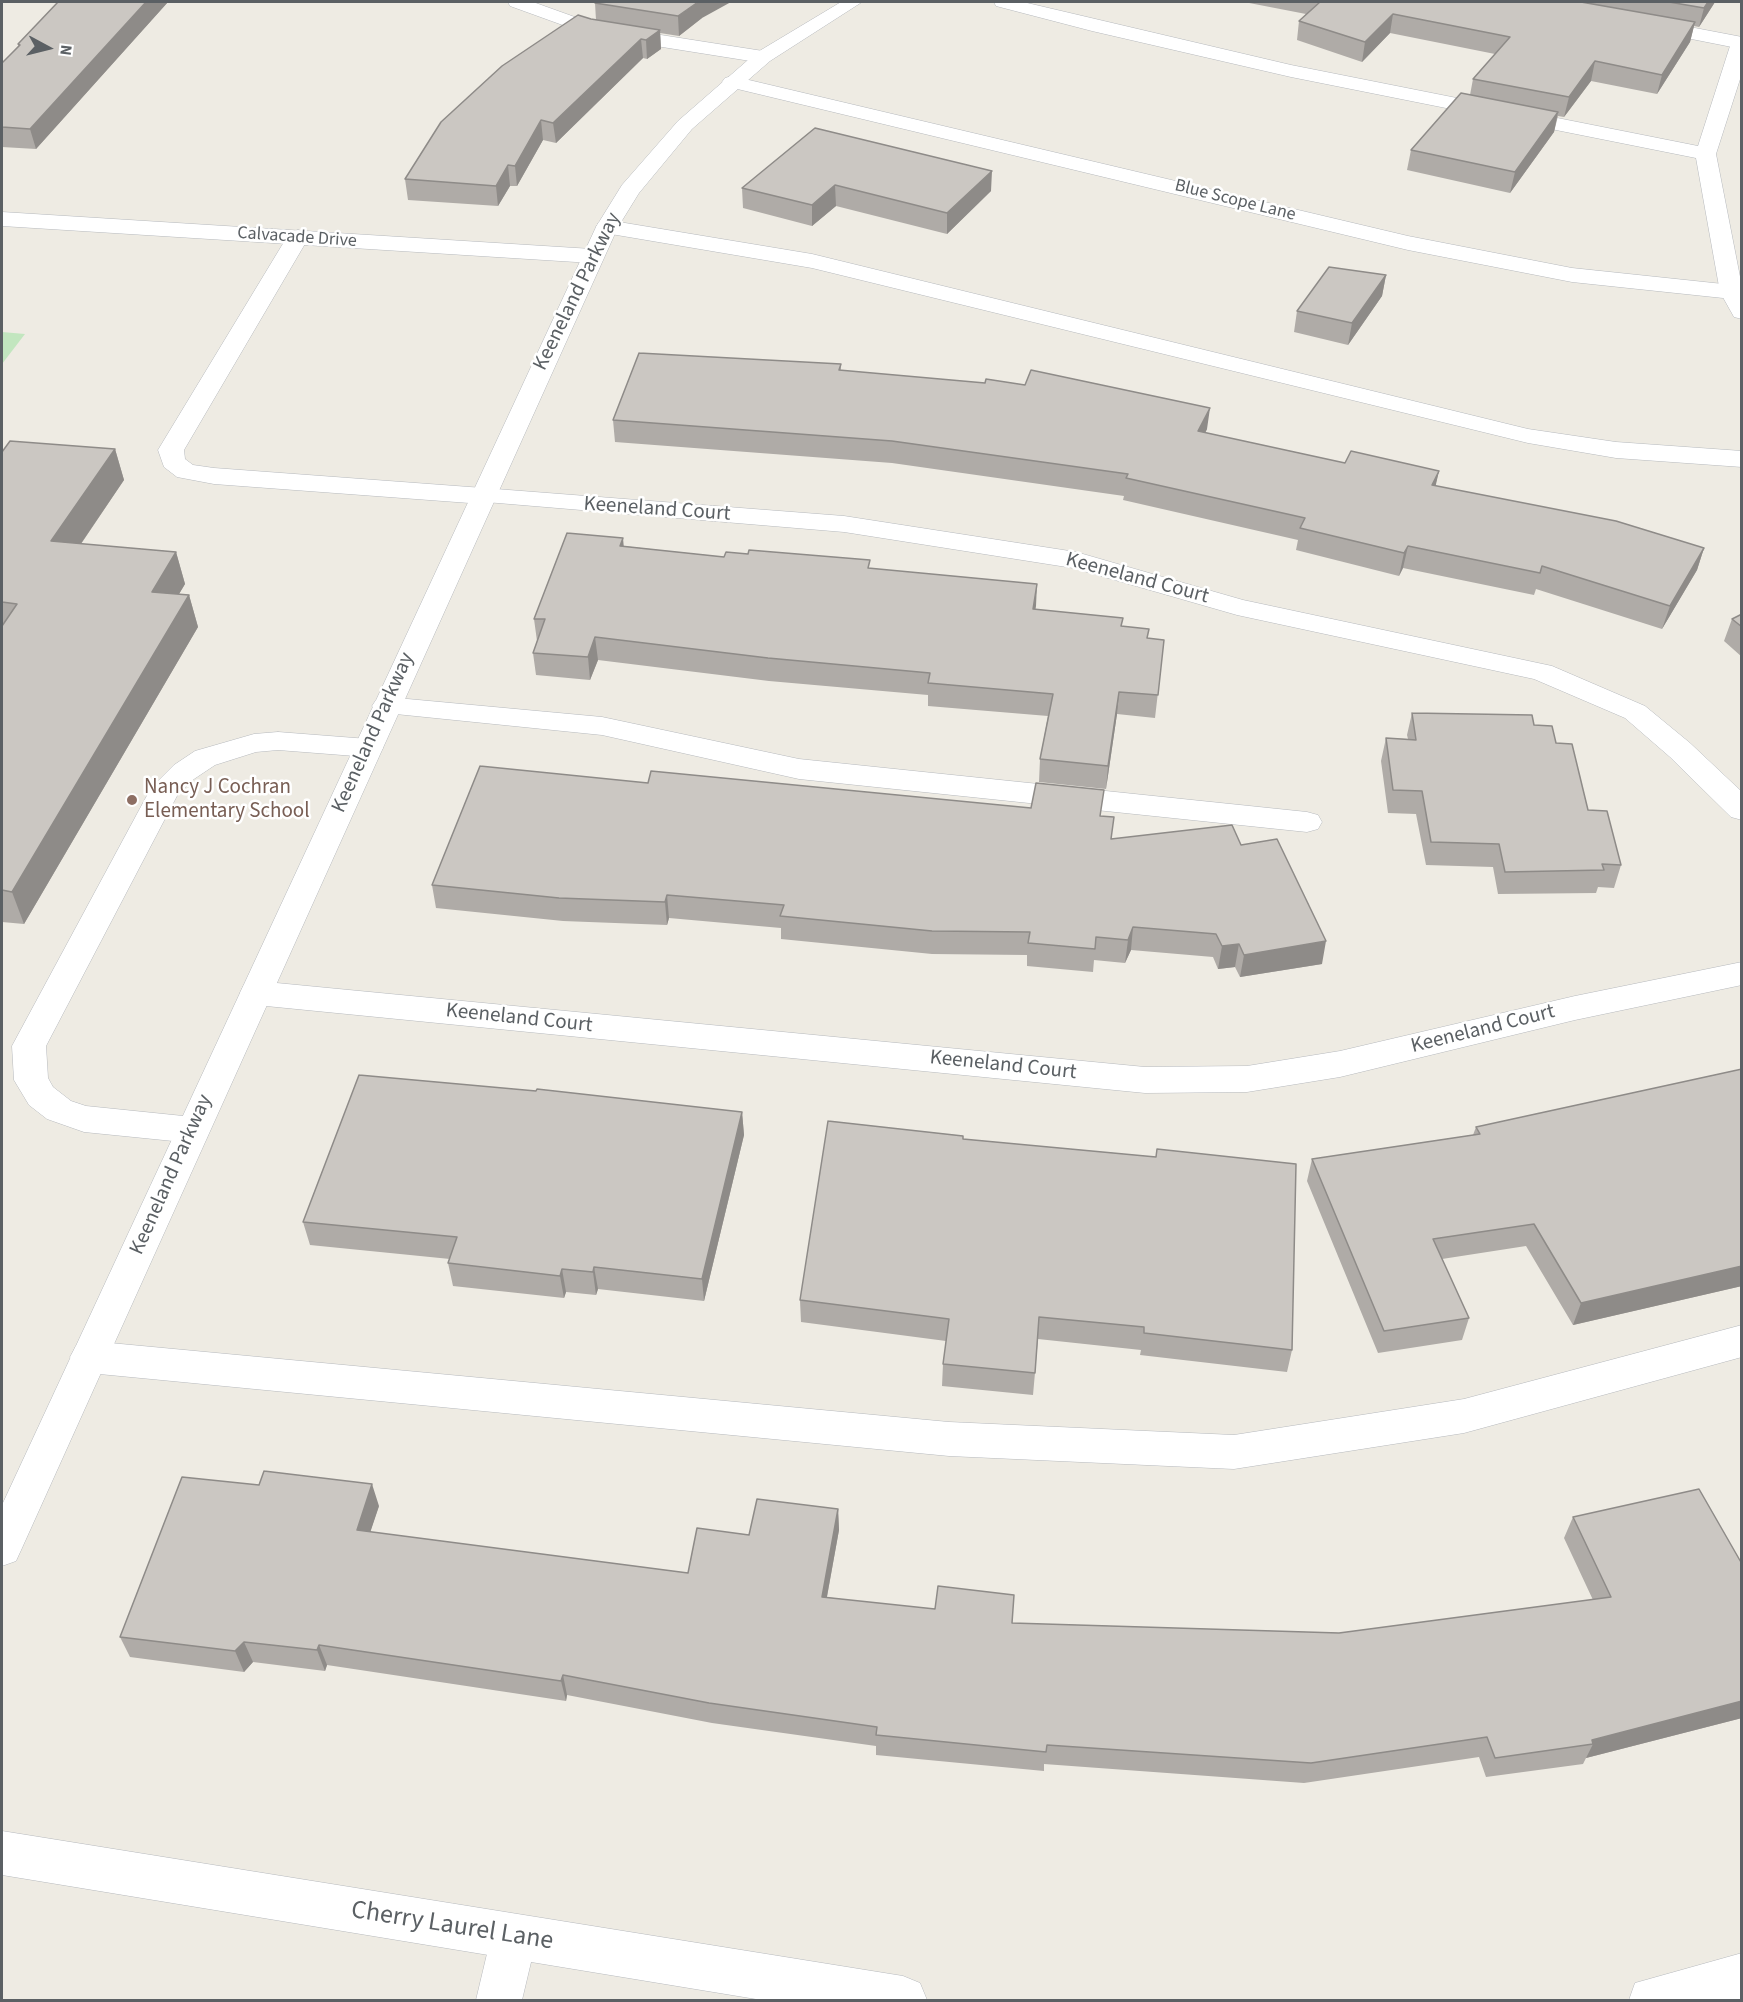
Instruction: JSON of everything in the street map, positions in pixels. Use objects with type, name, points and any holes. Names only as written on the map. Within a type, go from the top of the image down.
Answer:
[{"type":"street","points":[[517,2],[593,30],[764,57]]},
{"type":"street","name":"Keeneland Parkway","points":[[2,1548],[607,227],[630,190],[685,125],[732,82],[764,57],[854,2]]},
{"type":"street","points":[[1003,2],[1099,27],[1291,71],[1706,154]]},
{"type":"street","points":[[1626,21],[1741,43],[1706,154],[1742,312]]},
{"type":"street","name":"Blue Scope Lane","points":[[732,82],[1408,243],[1572,275],[1736,293]]},
{"type":"street","name":"Calvacade Drive","points":[[2,219],[592,256]]},
{"type":"street","points":[[607,227],[812,261],[1528,436],[1616,450],[1742,459]]},
{"type":"street","name":"Keeneland Court","points":[[298,237],[171,450],[173,462],[186,472],[844,524],[1076,560],[1236,607],[1382,640],[1542,672],[1635,712],[1680,750],[1742,810]]},
{"type":"street","points":[[386,706],[602,726],[799,769],[1306,822]]},
{"type":"street","points":[[193,1130],[84,1119],[59,1110],[41,1096],[32,1080],[28,1064],[29,1046],[166,788],[184,772],[205,758],[254,743],[278,741],[368,748]]},
{"type":"street","name":"Keeneland Court","points":[[256,993],[1145,1080],[1247,1079],[1340,1064],[1575,1008],[1742,973]]},
{"type":"street","points":[[88,1357],[949,1439],[1234,1452],[1464,1416],[1742,1341]]},
{"type":"street","name":"Cherry Laurel Lane","points":[[2,1853],[903,2001]]},
{"type":"street","points":[[499,2001],[514,1937]]},
{"type":"street","points":[[1652,2001],[1742,1976]]},
{"type":"green space","points":[[2,332],[25,334],[2,364]]},
{"type":"building","points":[[58,2],[146,2],[30,129],[2,127],[2,63]]},
{"type":"building","points":[[698,2],[678,16],[595,3]]},
{"type":"building","points":[[1320,2],[1581,2],[1695,22],[1662,75],[1595,61],[1569,97],[1473,79],[1510,37],[1393,14],[1365,42],[1299,21]]},
{"type":"building","points":[[1669,2],[1708,2],[1704,8]]},
{"type":"building","points":[[578,15],[660,30],[646,40],[641,39],[553,123],[541,120],[515,166],[508,165],[496,186],[405,179],[441,122],[502,66]]},
{"type":"building","points":[[1461,93],[1558,112],[1515,172],[1411,150]]},
{"type":"building","points":[[815,128],[992,171],[947,213],[835,185],[812,205],[742,188]]},
{"type":"building","points":[[1329,267],[1386,275],[1352,323],[1297,311]]},
{"type":"building","points":[[639,353],[841,364],[839,370],[985,383],[986,379],[1025,385],[1031,370],[1210,408],[1198,431],[1345,463],[1351,451],[1439,471],[1432,485],[1616,521],[1704,548],[1670,606],[1542,566],[1540,573],[1408,546],[1404,553],[1300,528],[1305,518],[1126,478],[1128,474],[892,441],[613,420]]},
{"type":"building","points":[[10,441],[115,449],[51,541],[176,552],[152,592],[189,595],[12,892],[2,890],[2,626],[17,604],[2,602],[2,452]]},
{"type":"building","points":[[567,533],[623,538],[620,546],[724,557],[726,552],[748,554],[749,550],[870,560],[868,568],[1037,584],[1033,609],[1123,618],[1121,626],[1149,629],[1147,638],[1164,640],[1158,695],[1119,692],[1108,766],[1040,759],[1053,694],[928,683],[930,673],[768,658],[595,637],[588,657],[533,653],[545,619],[534,619]]},
{"type":"building","points":[[1742,614],[1742,627],[1732,619]]},
{"type":"building","points":[[1412,713],[1532,715],[1534,725],[1552,726],[1556,743],[1572,744],[1588,810],[1607,811],[1621,865],[1602,864],[1604,870],[1505,872],[1499,844],[1431,842],[1422,791],[1393,790],[1386,738],[1416,740]]},
{"type":"building","points":[[480,766],[648,783],[651,771],[1031,808],[1036,783],[1104,790],[1100,816],[1114,817],[1111,839],[1232,825],[1241,845],[1277,839],[1326,941],[1244,955],[1239,944],[1222,946],[1216,934],[1133,927],[1128,940],[1096,937],[1095,949],[1028,943],[1030,932],[932,931],[780,916],[784,905],[667,895],[665,902],[559,898],[432,885]]},
{"type":"building","points":[[1742,1069],[1742,1266],[1581,1303],[1534,1224],[1433,1239],[1469,1318],[1384,1331],[1312,1159],[1480,1134],[1476,1127]]},
{"type":"building","points":[[359,1075],[536,1091],[537,1089],[742,1112],[702,1279],[594,1267],[593,1272],[562,1269],[560,1276],[448,1263],[457,1237],[303,1222]]},
{"type":"building","points":[[828,1121],[963,1136],[963,1139],[1156,1157],[1157,1149],[1296,1164],[1292,1350],[1144,1333],[1144,1327],[1039,1317],[1035,1373],[943,1364],[949,1319],[800,1300]]},
{"type":"building","points":[[264,1471],[372,1484],[357,1530],[688,1573],[697,1528],[749,1535],[757,1499],[838,1509],[822,1597],[935,1609],[938,1586],[1014,1595],[1012,1623],[1339,1633],[1611,1597],[1573,1517],[1699,1489],[1742,1564],[1742,1701],[1592,1740],[1593,1744],[1495,1758],[1487,1737],[1311,1763],[1047,1745],[1046,1752],[876,1735],[877,1727],[709,1703],[563,1675],[561,1681],[319,1645],[317,1650],[244,1642],[235,1651],[120,1637],[182,1477],[259,1485]]},
{"type":"place","name":"Nancy J Cochran Elementary School","points":[[132,800]]}]
